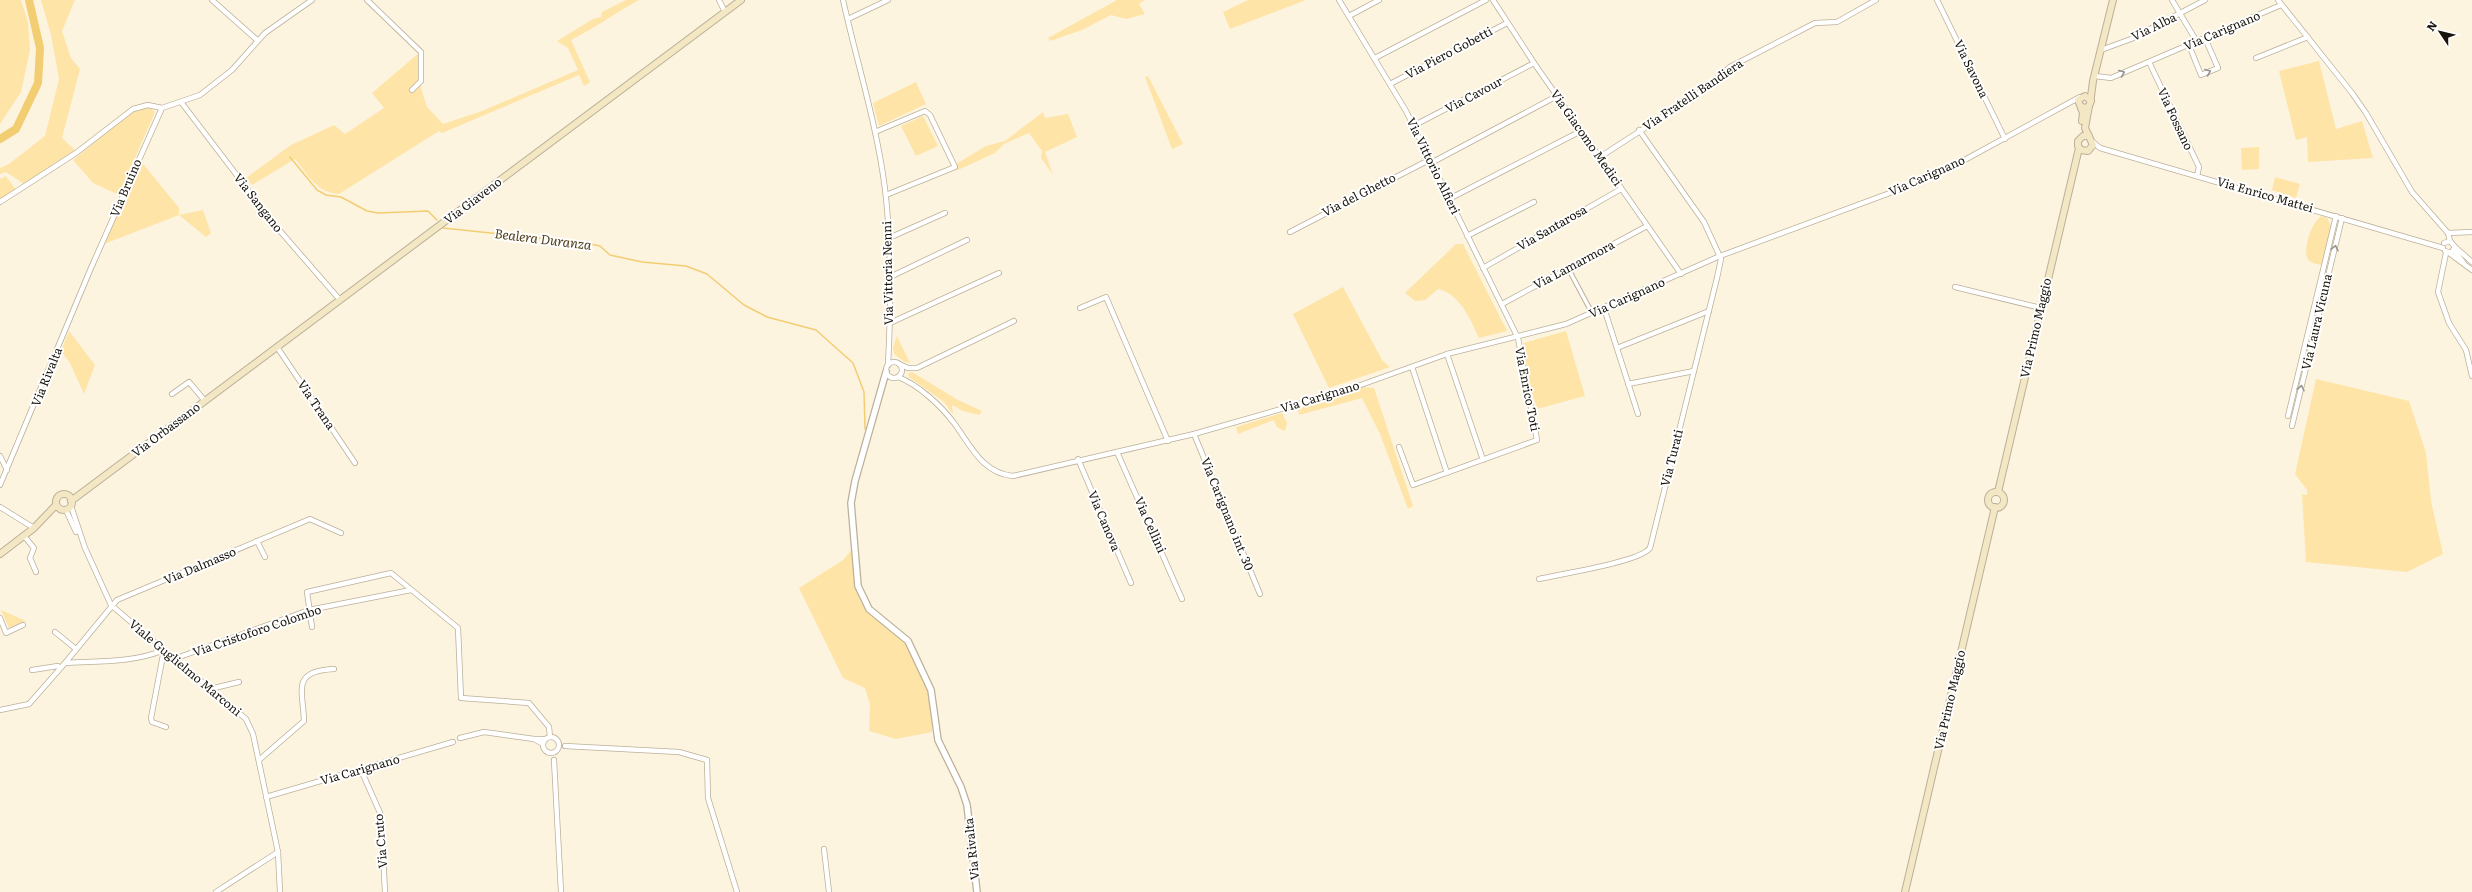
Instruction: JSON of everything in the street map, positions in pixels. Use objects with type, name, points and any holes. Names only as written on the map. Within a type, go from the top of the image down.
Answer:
[{"type":"main road","name":"Via Giaveno","points":[[205,401],[741,0]]},
{"type":"main road","points":[[2094,78],[2078,102],[2083,113],[2081,137],[2078,143],[2085,150],[2093,142],[2085,128],[2094,78],[2113,0]]},
{"type":"main road","points":[[2082,96],[2089,97],[2090,104]]},
{"type":"main road","points":[[2081,107],[2090,104]]},
{"type":"main road","points":[[2081,137],[2089,136]]},
{"type":"main road","name":"Via Primo Maggio","points":[[1998,492],[2075,164],[2085,150]]},
{"type":"main road","name":"Via Orbassano","points":[[0,554],[34,528],[68,505],[90,486],[205,401]]},
{"type":"main road","points":[[1993,492],[1998,492],[2003,497],[2003,502],[1995,507],[1990,505],[1988,498],[1993,492]]},
{"type":"main road","name":"Via Orbassano","points":[[34,528],[56,504],[60,496],[68,505]]},
{"type":"main road","points":[[56,504],[68,505]]},
{"type":"main road","name":"Via Primo Maggio","points":[[1905,892],[1995,507]]},
{"type":"street","points":[[212,0],[257,40]]},
{"type":"street","points":[[0,202],[24,188],[76,153],[133,109],[148,105],[162,108],[200,95],[243,59],[257,40],[312,0]]},
{"type":"street","points":[[367,0],[421,52],[421,81],[412,90]]},
{"type":"street","points":[[719,0],[725,12]]},
{"type":"street","name":"Via Vittoria Nenni","points":[[843,0],[875,132],[886,195],[890,277],[888,374]]},
{"type":"street","points":[[848,19],[888,0]]},
{"type":"street","name":"Via Vittorio Alfieri","points":[[1339,0],[1375,58],[1413,126],[1518,338]]},
{"type":"street","points":[[1349,16],[1379,0]]},
{"type":"street","points":[[1375,58],[1486,0]]},
{"type":"street","name":"Via Giacomo Medici","points":[[1493,0],[1534,63],[1646,226],[1681,274]]},
{"type":"street","name":"Via Fratelli Bandiera","points":[[1600,157],[1639,130],[1705,89],[1730,68],[1815,23],[1837,22],[1876,0]]},
{"type":"street","name":"Via Savona","points":[[1937,0],[2005,139]]},
{"type":"street","points":[[2172,0],[2197,42]]},
{"type":"street","name":"Via Alba","points":[[2101,50],[2132,39],[2205,0]]},
{"type":"street","points":[[2278,0],[2281,6],[2308,37],[2366,113],[2412,192],[2447,232],[2446,244],[2448,253],[2438,292],[2448,323],[2466,350],[2472,376]]},
{"type":"street","name":"Via Carignano","points":[[2094,78],[2111,78],[2281,6]]},
{"type":"street","name":"Via Piero Gobetti","points":[[1390,84],[1507,23]]},
{"type":"street","points":[[2256,58],[2308,37]]},
{"type":"street","points":[[2189,45],[2201,75],[2218,68],[2205,38]]},
{"type":"street","name":"Via Fossano","points":[[2149,62],[2199,167],[2197,176]]},
{"type":"street","name":"Via Cavour","points":[[1413,126],[1534,63]]},
{"type":"street","name":"Via del Ghetto","points":[[1290,232],[1557,96]]},
{"type":"street","name":"Via Carignano","points":[[897,363],[900,374],[936,404],[954,423],[981,461],[1001,474],[1013,476],[1078,459],[1117,452],[1194,434],[1344,391],[1447,354],[1518,338],[1566,324],[1720,256],[1906,187],[1959,163],[2082,96]]},
{"type":"street","name":"Via Sangano","points":[[181,102],[274,224],[340,300]]},
{"type":"street","points":[[2068,104],[2081,107]]},
{"type":"street","name":"Via Bruino","points":[[91,268],[162,108]]},
{"type":"street","points":[[875,132],[925,111],[930,115],[955,167],[886,195]]},
{"type":"street","points":[[1639,130],[1704,222],[1720,256]]},
{"type":"street","points":[[1449,199],[1581,131]]},
{"type":"street","name":"Via Enrico Mattei","points":[[2093,142],[2100,148]]},
{"type":"street","name":"Via Enrico Mattei","points":[[2085,150],[2100,148],[2430,243],[2446,244]]},
{"type":"street","name":"Via Santarosa","points":[[1483,268],[1621,189]]},
{"type":"street","points":[[1467,236],[1534,202]]},
{"type":"street","points":[[889,238],[946,213]]},
{"type":"street","name":"Via Laura Vicuna","points":[[2288,416],[2336,216]]},
{"type":"street","name":"Via Laura Vicuna","points":[[2292,426],[2342,218]]},
{"type":"street","name":"Via Lamarmora","points":[[1502,304],[1646,226]]},
{"type":"street","points":[[2447,232],[2472,232]]},
{"type":"street","points":[[890,277],[967,240]]},
{"type":"street","points":[[2446,244],[2455,248],[2472,262]]},
{"type":"street","points":[[2448,253],[2455,248]]},
{"type":"street","points":[[2455,248],[2464,263]]},
{"type":"street","points":[[2448,253],[2472,270]]},
{"type":"street","name":"Via Turati","points":[[1539,579],[1607,565],[1647,552],[1709,311],[1720,256]]},
{"type":"street","name":"Via Rivalta","points":[[0,485],[91,268]]},
{"type":"street","points":[[1568,268],[1592,313]]},
{"type":"street","points":[[890,323],[999,273]]},
{"type":"street","points":[[1955,286],[2041,308]]},
{"type":"street","points":[[1080,308],[1106,297],[1168,441]]},
{"type":"street","points":[[1604,308],[1638,414]]},
{"type":"street","points":[[1617,348],[1709,311]]},
{"type":"street","points":[[889,351],[897,363],[908,368],[917,368],[1014,321]]},
{"type":"street","name":"Via Enrico Toti","points":[[1483,460],[1537,440],[1518,338]]},
{"type":"street","name":"Via Trana","points":[[277,347],[355,463]]},
{"type":"street","points":[[1399,447],[1413,485],[1483,460],[1447,354]]},
{"type":"street","points":[[888,365],[897,363]]},
{"type":"street","points":[[1412,366],[1447,473]]},
{"type":"street","points":[[888,374],[900,374],[908,368]]},
{"type":"street","points":[[1628,384],[1694,371]]},
{"type":"street","name":"Via Rivalta","points":[[888,374],[882,383],[855,481],[851,502],[858,586],[869,609],[901,633],[912,649],[931,690],[938,740],[961,787],[967,805],[977,892]]},
{"type":"street","name":"Via Orbassano","points":[[172,394],[189,382],[205,401]]},
{"type":"street","name":"Via Carignano int. 30","points":[[1194,434],[1260,594]]},
{"type":"street","name":"Via Cellini","points":[[1117,452],[1182,599]]},
{"type":"street","points":[[0,456],[7,470]]},
{"type":"street","name":"Via Canova","points":[[1078,459],[1131,583]]},
{"type":"street","name":"Viale Guglielmo Marconi","points":[[68,505],[85,548],[111,605],[246,719],[253,734],[278,852],[280,892]]},
{"type":"street","points":[[0,506],[34,528]]},
{"type":"street","name":"Via Dalmasso","points":[[0,710],[29,704],[111,605],[117,600],[310,519],[341,533]]},
{"type":"street","points":[[24,536],[34,548],[30,558],[36,572]]},
{"type":"street","points":[[257,541],[265,557]]},
{"type":"street","points":[[312,627],[307,592],[391,573],[458,628],[461,698],[529,703],[548,727],[548,738],[543,744]]},
{"type":"street","name":"Via Cristoforo Colombo","points":[[174,659],[309,610],[411,590]]},
{"type":"street","points":[[0,618],[6,633],[23,625]]},
{"type":"street","points":[[55,632],[76,649]]},
{"type":"street","points":[[65,662],[126,660],[152,655],[164,650]]},
{"type":"street","points":[[164,650],[152,722],[166,727]]},
{"type":"street","points":[[32,670],[58,666],[60,668]]},
{"type":"street","points":[[259,760],[304,720],[300,694],[305,680],[316,670],[334,669]]},
{"type":"street","points":[[210,689],[239,682]]},
{"type":"street","points":[[460,738],[484,732],[534,738],[555,738],[559,743],[566,746],[679,752],[707,760],[708,798],[737,892]]},
{"type":"street","points":[[534,738],[543,744],[554,760]]},
{"type":"street","name":"Via Carignano","points":[[266,797],[453,742]]},
{"type":"street","points":[[559,743],[554,760],[561,892]]},
{"type":"street","points":[[548,753],[566,746]]},
{"type":"street","name":"Via Cruto","points":[[361,770],[381,815],[385,892]]},
{"type":"street","points":[[824,849],[829,892]]},
{"type":"street","points":[[216,892],[278,852]]},
{"type":"shaded area","points":[[0,0],[21,0],[28,22],[30,50],[21,92],[0,124]]},
{"type":"shaded area","points":[[41,0],[75,0],[62,31],[71,58],[80,69],[62,138],[75,150],[24,184],[6,172],[0,174],[0,168],[9,164],[45,136],[59,79],[51,35]]},
{"type":"shaded area","points":[[626,0],[639,0],[571,40],[590,82],[584,86],[579,75],[442,133],[439,131],[339,194],[331,193],[319,187],[295,159],[252,185],[246,178],[291,145],[334,125],[345,134],[384,108],[372,93],[419,53],[419,82],[427,107],[443,124],[482,111],[578,70],[568,48],[557,41],[593,19],[601,17],[602,12]]},
{"type":"shaded area","points":[[1117,0],[1145,0],[1139,4],[1145,14],[1126,19],[1111,15],[1082,30],[1050,41],[1048,38]]},
{"type":"shaded area","points":[[1248,0],[1306,0],[1230,29],[1223,12]]},
{"type":"shaded area","points":[[2319,61],[2336,129],[2362,121],[2373,158],[2308,162],[2307,137],[2296,140],[2279,71]]},
{"type":"shaded area","points":[[1148,76],[1183,144],[1172,149],[1145,77]]},
{"type":"shaded area","points":[[916,82],[926,104],[879,126],[873,103]]},
{"type":"shaded area","points":[[149,107],[155,112],[119,195],[93,183],[73,160],[134,110]]},
{"type":"shaded area","points":[[1043,112],[1045,118],[1068,114],[1077,137],[1045,152],[1053,175],[1041,158],[1042,151],[1029,133],[1004,144],[995,153],[958,170],[956,164],[986,146],[1005,141]]},
{"type":"shaded area","points":[[923,116],[938,146],[916,156],[901,126]]},
{"type":"shaded area","points":[[2259,147],[2259,169],[2242,170],[2241,148]]},
{"type":"shaded area","points":[[140,160],[179,208],[179,215],[104,244]]},
{"type":"shaded area","points":[[6,176],[16,190],[0,200],[0,179]]},
{"type":"shaded area","points":[[2275,177],[2300,184],[2296,198],[2272,190]]},
{"type":"shaded area","points":[[203,210],[211,233],[206,237],[179,215]]},
{"type":"shaded area","points":[[2322,216],[2327,218],[2332,228],[2323,265],[2315,264],[2309,261],[2306,255],[2309,236],[2315,223]]},
{"type":"shaded area","points":[[1456,244],[1463,244],[1507,331],[1479,338],[1463,308],[1446,292],[1438,289],[1425,300],[1415,301],[1405,293]]},
{"type":"shaded area","points":[[1343,287],[1382,360],[1390,367],[1329,388],[1293,314]]},
{"type":"shaded area","points":[[69,331],[95,365],[84,394],[70,363],[61,351]]},
{"type":"shaded area","points":[[1566,331],[1585,396],[1537,409],[1529,382],[1523,343]]},
{"type":"shaded area","points":[[897,336],[910,363],[905,362],[894,354],[893,347]]},
{"type":"shaded area","points":[[912,372],[958,400],[982,411],[979,415],[963,411],[952,405],[953,414],[944,402],[909,377],[908,373]]},
{"type":"shaded area","points":[[2316,379],[2409,401],[2426,453],[2431,501],[2443,554],[2407,572],[2306,562],[2302,494],[2307,495],[2307,490],[2295,474]]},
{"type":"shaded area","points":[[1361,387],[1374,388],[1413,506],[1408,509],[1380,434],[1362,398],[1299,415],[1298,408]]},
{"type":"shaded area","points":[[1282,413],[1287,423],[1285,431],[1277,427],[1274,420],[1238,434],[1236,427]]},
{"type":"shaded area","points":[[853,548],[855,579],[860,601],[872,616],[894,630],[903,638],[911,648],[922,670],[931,707],[932,732],[896,739],[869,731],[870,705],[865,688],[843,678],[799,588],[843,560]]},
{"type":"shaded area","points":[[1,610],[26,621],[9,628]]},
{"type":"waterway","points":[[0,139],[16,129],[38,83],[40,48],[29,0]]},
{"type":"waterway","name":"Bealera Duranza","points":[[290,157],[317,190],[326,195],[341,197],[367,211],[378,213],[428,211],[437,220]]},
{"type":"waterway","name":"Bealera Duranza","points":[[443,228],[586,243],[600,246],[610,255],[642,262],[686,266],[707,274],[744,305],[767,317],[816,330],[853,363],[864,392],[865,429]]}]
